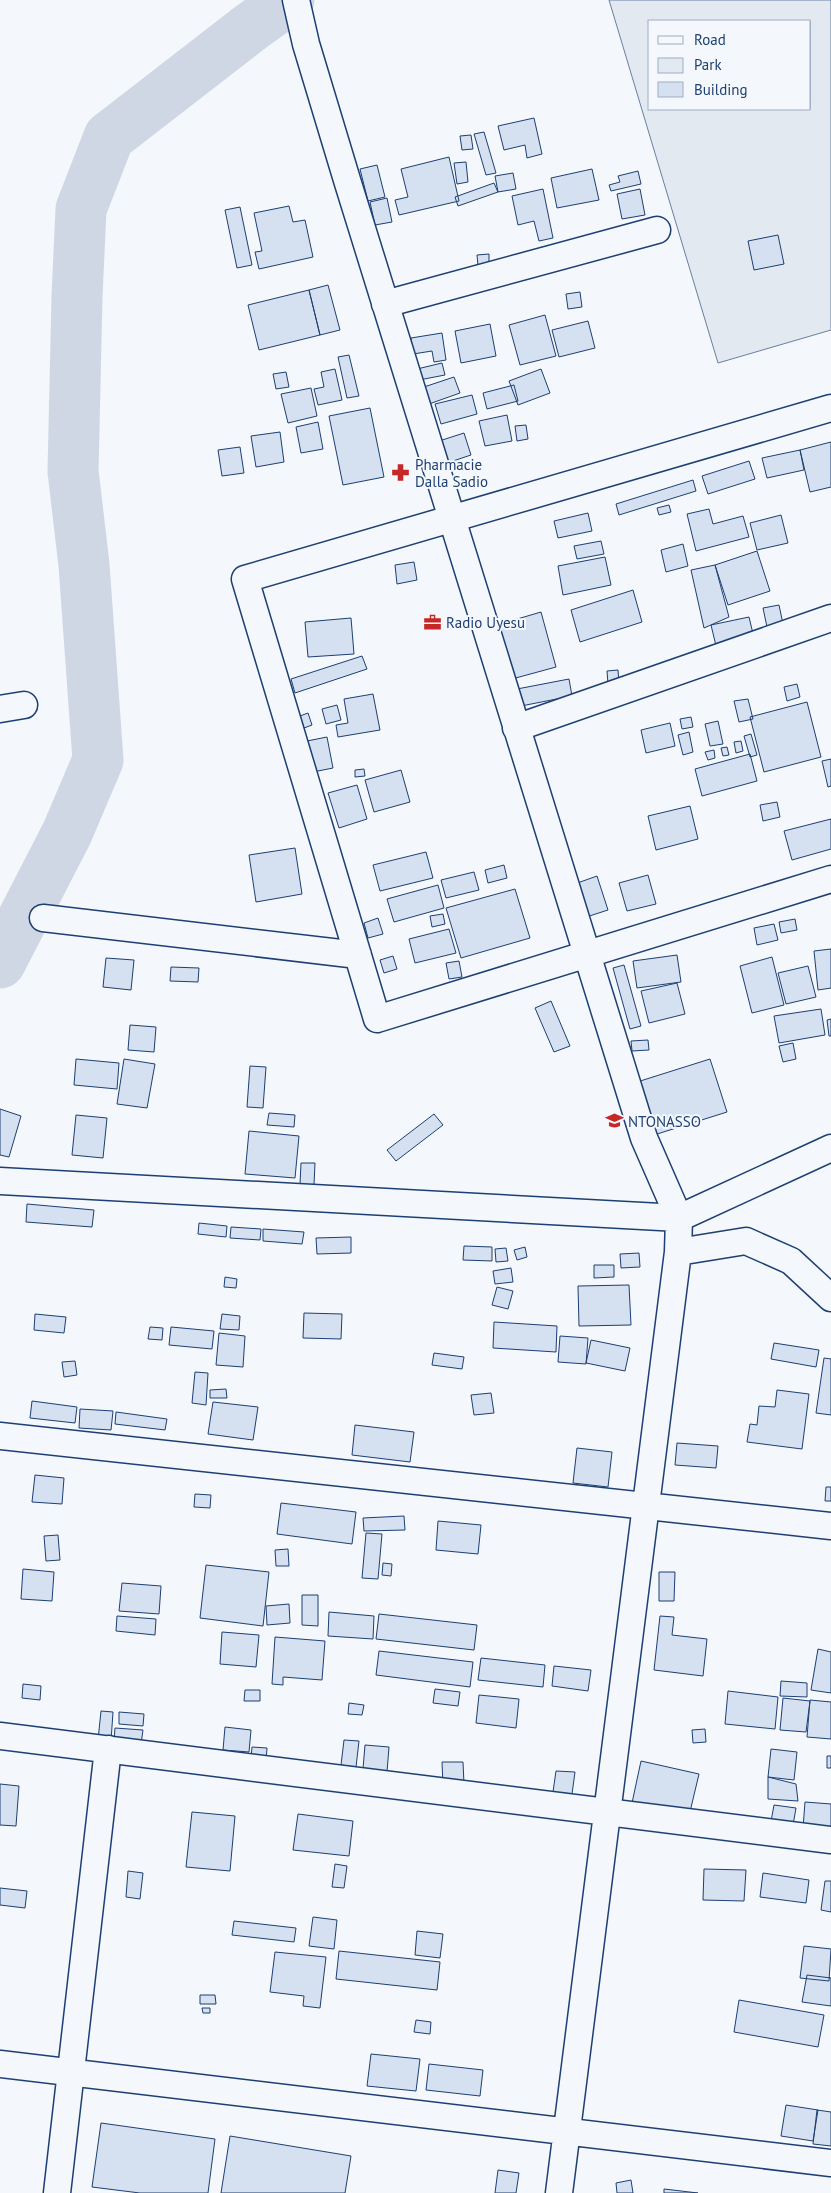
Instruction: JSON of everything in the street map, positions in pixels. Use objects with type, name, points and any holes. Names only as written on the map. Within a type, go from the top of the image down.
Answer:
[{"type":"street","points":[[296,0],[306,44],[385,304],[644,1138],[679,1218],[678,1252],[559,2193]]},
{"type":"street","points":[[385,304],[657,230]]},
{"type":"street","points":[[831,408],[245,580],[377,1019],[831,878]]},
{"type":"street","points":[[516,728],[831,618]]},
{"type":"street","points":[[43,918],[358,956]]},
{"type":"street","points":[[0,1181],[679,1218],[831,1148]]},
{"type":"street","points":[[678,1252],[746,1241],[791,1262],[831,1298]]},
{"type":"street","points":[[0,1436],[831,1526]]},
{"type":"street","points":[[0,1736],[831,1840]]},
{"type":"street","points":[[57,2193],[108,1749]]},
{"type":"street","points":[[0,2064],[831,2162]]},
{"type":"green space","points":[[609,0],[831,0],[831,330],[718,363]]},
{"type":"building","points":[[534,118],[542,154],[527,158],[525,145],[504,150],[498,126]]},
{"type":"building","points":[[484,132],[496,173],[486,175],[474,134]]},
{"type":"building","points":[[471,135],[473,149],[462,150],[460,136]]},
{"type":"building","points":[[449,157],[459,201],[399,215],[395,200],[408,197],[401,169]]},
{"type":"building","points":[[466,162],[468,182],[457,184],[454,163]]},
{"type":"building","points":[[377,165],[385,197],[368,201],[360,169]]},
{"type":"building","points":[[592,169],[599,200],[557,208],[551,178]]},
{"type":"building","points":[[638,171],[641,184],[611,191],[609,185],[620,182],[618,176]]},
{"type":"building","points":[[513,173],[516,189],[498,192],[495,176]]},
{"type":"building","points":[[494,183],[498,192],[458,206],[455,197]]},
{"type":"building","points":[[543,189],[553,238],[539,241],[534,221],[518,225],[512,196]]},
{"type":"building","points":[[640,189],[645,215],[622,219],[617,194]]},
{"type":"building","points":[[387,198],[392,222],[375,225],[370,202]]},
{"type":"building","points":[[289,206],[293,222],[305,220],[313,257],[259,269],[255,252],[262,251],[254,213]]},
{"type":"building","points":[[240,207],[252,265],[237,268],[225,210]]},
{"type":"building","points":[[778,235],[784,264],[754,270],[748,241]]},
{"type":"building","points":[[489,254],[489,265],[478,266],[477,255]]},
{"type":"building","points":[[328,285],[340,330],[320,335],[309,290]]},
{"type":"building","points":[[309,290],[320,335],[259,350],[248,305]]},
{"type":"building","points":[[580,292],[582,307],[568,309],[566,294]]},
{"type":"building","points":[[545,315],[556,356],[520,365],[509,325]]},
{"type":"building","points":[[588,321],[595,348],[559,357],[552,330]]},
{"type":"building","points":[[490,324],[496,356],[461,363],[455,331]]},
{"type":"building","points":[[442,333],[446,360],[434,362],[432,351],[413,354],[411,338]]},
{"type":"building","points":[[349,355],[359,396],[347,398],[338,357]]},
{"type":"building","points":[[442,363],[445,375],[419,380],[417,369]]},
{"type":"building","points":[[335,369],[342,400],[318,405],[314,389],[324,387],[321,372]]},
{"type":"building","points":[[541,369],[550,393],[518,405],[509,381]]},
{"type":"building","points":[[286,372],[289,387],[276,389],[273,374]]},
{"type":"building","points":[[454,377],[460,393],[429,404],[424,387]]},
{"type":"building","points":[[514,385],[518,401],[487,409],[483,393]]},
{"type":"building","points":[[311,388],[317,416],[288,423],[281,394]]},
{"type":"building","points":[[472,395],[477,414],[441,424],[435,404]]},
{"type":"building","points":[[370,408],[384,477],[343,485],[329,416]]},
{"type":"building","points":[[507,415],[512,441],[485,446],[479,421]]},
{"type":"building","points":[[318,422],[323,449],[301,453],[296,427]]},
{"type":"building","points":[[526,425],[528,439],[517,441],[515,426]]},
{"type":"building","points":[[280,432],[284,462],[256,467],[251,436]]},
{"type":"building","points":[[464,433],[471,455],[441,465],[433,443]]},
{"type":"building","points":[[831,442],[831,487],[810,492],[800,450]]},
{"type":"building","points":[[240,447],[244,473],[222,476],[218,450]]},
{"type":"building","points":[[800,450],[804,470],[767,478],[762,458]]},
{"type":"building","points":[[749,461],[755,479],[708,494],[702,476]]},
{"type":"building","points":[[693,480],[696,491],[619,515],[616,504]]},
{"type":"building","points":[[669,505],[671,512],[659,515],[657,508]]},
{"type":"building","points":[[709,509],[713,524],[743,516],[749,537],[696,551],[687,514]]},
{"type":"building","points":[[588,513],[592,531],[558,538],[554,521]]},
{"type":"building","points":[[781,515],[788,543],[757,550],[750,523]]},
{"type":"building","points":[[601,541],[604,554],[577,559],[574,546]]},
{"type":"building","points":[[683,544],[688,566],[666,572],[661,550]]},
{"type":"building","points":[[757,551],[770,591],[728,605],[715,565]]},
{"type":"building","points":[[605,557],[611,585],[563,595],[558,566]]},
{"type":"building","points":[[414,562],[417,580],[397,584],[395,565]]},
{"type":"building","points":[[715,565],[729,617],[704,628],[691,570]]},
{"type":"building","points":[[633,590],[642,622],[580,642],[571,610]]},
{"type":"building","points":[[779,605],[783,624],[767,627],[763,608]]},
{"type":"building","points":[[541,612],[556,667],[512,679],[497,625]]},
{"type":"building","points":[[749,617],[755,642],[717,650],[711,625]]},
{"type":"building","points":[[351,618],[354,654],[308,657],[305,622]]},
{"type":"building","points":[[362,656],[367,669],[295,693],[291,679]]},
{"type":"building","points":[[618,670],[619,683],[608,684],[607,671]]},
{"type":"building","points":[[569,679],[572,696],[521,706],[517,689]]},
{"type":"building","points":[[797,684],[800,697],[787,701],[784,687]]},
{"type":"building","points":[[373,694],[380,730],[338,737],[336,725],[348,723],[344,699]]},
{"type":"building","points":[[748,699],[753,719],[739,722],[734,701]]},
{"type":"building","points":[[807,702],[821,757],[764,772],[750,717]]},
{"type":"building","points":[[337,705],[341,720],[326,724],[322,709]]},
{"type":"building","points":[[308,713],[312,725],[304,728],[300,716]]},
{"type":"building","points":[[691,717],[693,727],[682,729],[680,719]]},
{"type":"building","points":[[718,721],[723,744],[710,746],[705,724]]},
{"type":"building","points":[[670,723],[675,746],[646,753],[641,730]]},
{"type":"building","points":[[689,732],[693,752],[683,755],[678,735]]},
{"type":"building","points":[[751,734],[757,755],[750,757],[744,736]]},
{"type":"building","points":[[327,737],[333,768],[313,772],[307,741]]},
{"type":"building","points":[[741,741],[743,751],[736,753],[734,742]]},
{"type":"building","points":[[727,747],[729,755],[723,756],[721,748]]},
{"type":"building","points":[[714,750],[715,758],[708,760],[705,752]]},
{"type":"building","points":[[750,754],[757,781],[702,796],[695,769]]},
{"type":"building","points":[[831,759],[831,786],[828,787],[822,761]]},
{"type":"building","points":[[364,769],[365,776],[355,777],[355,770]]},
{"type":"building","points":[[401,770],[410,802],[374,812],[365,780]]},
{"type":"building","points":[[357,785],[367,819],[339,828],[328,793]]},
{"type":"building","points":[[777,802],[780,817],[763,821],[760,805]]},
{"type":"building","points":[[690,806],[698,839],[656,850],[648,816]]},
{"type":"building","points":[[831,819],[831,849],[792,860],[784,831]]},
{"type":"building","points":[[295,848],[302,894],[256,902],[249,855]]},
{"type":"building","points":[[426,852],[433,878],[380,891],[373,865]]},
{"type":"building","points":[[504,865],[507,878],[488,883],[485,870]]},
{"type":"building","points":[[474,872],[479,890],[446,898],[441,880]]},
{"type":"building","points":[[648,875],[656,904],[627,911],[619,883]]},
{"type":"building","points":[[597,876],[608,910],[580,919],[569,886]]},
{"type":"building","points":[[438,885],[444,908],[394,922],[387,899]]},
{"type":"building","points":[[515,889],[530,938],[461,958],[446,908]]},
{"type":"building","points":[[443,914],[445,924],[432,927],[430,916]]},
{"type":"building","points":[[378,918],[383,934],[368,938],[364,923]]},
{"type":"building","points":[[795,919],[797,930],[781,933],[779,922]]},
{"type":"building","points":[[774,924],[778,940],[757,945],[754,928]]},
{"type":"building","points":[[449,929],[456,953],[415,963],[409,939]]},
{"type":"building","points":[[831,949],[831,988],[818,990],[814,951]]},
{"type":"building","points":[[677,955],[681,982],[637,988],[633,961]]},
{"type":"building","points":[[393,956],[397,969],[384,973],[380,960]]},
{"type":"building","points":[[772,957],[784,1005],[752,1013],[740,966]]},
{"type":"building","points":[[106,958],[134,960],[131,990],[103,987]]},
{"type":"building","points":[[459,961],[462,977],[449,979],[446,963]]},
{"type":"building","points":[[624,965],[641,1026],[630,1029],[613,968]]},
{"type":"building","points":[[808,966],[816,997],[786,1004],[778,973]]},
{"type":"building","points":[[171,967],[199,968],[198,982],[170,981]]},
{"type":"building","points":[[677,983],[685,1014],[649,1023],[641,991]]},
{"type":"building","points":[[551,1001],[570,1046],[554,1052],[535,1008]]},
{"type":"building","points":[[821,1009],[825,1035],[779,1043],[774,1016]]},
{"type":"building","points":[[831,1019],[831,1036],[829,1036],[827,1020]]},
{"type":"building","points":[[130,1025],[156,1027],[154,1052],[128,1050]]},
{"type":"building","points":[[648,1040],[649,1050],[632,1051],[631,1041]]},
{"type":"building","points":[[793,1043],[796,1059],[783,1062],[779,1046]]},
{"type":"building","points":[[76,1059],[119,1063],[117,1089],[74,1085]]},
{"type":"building","points":[[124,1059],[155,1064],[147,1108],[117,1104]]},
{"type":"building","points":[[710,1059],[727,1112],[654,1135],[637,1082]]},
{"type":"building","points":[[250,1066],[266,1067],[263,1108],[247,1107]]},
{"type":"building","points":[[0,1109],[21,1116],[9,1157],[0,1155]]},
{"type":"building","points":[[269,1113],[295,1115],[294,1127],[267,1125]]},
{"type":"building","points":[[434,1114],[443,1125],[396,1161],[387,1150]]},
{"type":"building","points":[[76,1115],[107,1118],[103,1158],[72,1155]]},
{"type":"building","points":[[249,1131],[299,1136],[295,1178],[245,1174]]},
{"type":"building","points":[[301,1163],[315,1163],[314,1185],[300,1184]]},
{"type":"building","points":[[27,1204],[94,1210],[92,1227],[26,1222]]},
{"type":"building","points":[[199,1223],[227,1226],[226,1237],[198,1234]]},
{"type":"building","points":[[231,1227],[261,1229],[260,1240],[230,1238]]},
{"type":"building","points":[[263,1229],[304,1232],[302,1244],[263,1241]]},
{"type":"building","points":[[351,1237],[351,1253],[317,1254],[316,1238]]},
{"type":"building","points":[[464,1246],[492,1247],[492,1261],[463,1260]]},
{"type":"building","points":[[525,1247],[527,1257],[517,1260],[514,1250]]},
{"type":"building","points":[[506,1248],[508,1261],[496,1262],[495,1249]]},
{"type":"building","points":[[639,1253],[640,1267],[621,1268],[620,1254]]},
{"type":"building","points":[[594,1265],[614,1265],[614,1277],[594,1278]]},
{"type":"building","points":[[511,1268],[513,1282],[495,1284],[493,1271]]},
{"type":"building","points":[[225,1277],[237,1279],[236,1288],[224,1287]]},
{"type":"building","points":[[629,1285],[631,1325],[579,1326],[578,1286]]},
{"type":"building","points":[[497,1287],[513,1291],[508,1309],[492,1305]]},
{"type":"building","points":[[304,1313],[342,1314],[341,1339],[303,1338]]},
{"type":"building","points":[[35,1314],[66,1317],[64,1333],[34,1330]]},
{"type":"building","points":[[222,1314],[240,1316],[239,1330],[220,1329]]},
{"type":"building","points":[[494,1322],[557,1326],[556,1352],[493,1348]]},
{"type":"building","points":[[150,1327],[163,1328],[162,1340],[148,1339]]},
{"type":"building","points":[[171,1327],[214,1331],[212,1349],[169,1345]]},
{"type":"building","points":[[219,1333],[245,1336],[243,1367],[216,1365]]},
{"type":"building","points":[[560,1336],[588,1338],[586,1364],[558,1362]]},
{"type":"building","points":[[591,1340],[630,1348],[625,1371],[586,1363]]},
{"type":"building","points":[[774,1343],[819,1350],[816,1367],[771,1359]]},
{"type":"building","points":[[434,1353],[464,1357],[462,1369],[432,1365]]},
{"type":"building","points":[[824,1358],[831,1359],[831,1415],[816,1413]]},
{"type":"building","points":[[75,1361],[77,1375],[64,1377],[62,1362]]},
{"type":"building","points":[[195,1372],[208,1373],[206,1405],[192,1403]]},
{"type":"building","points":[[226,1389],[227,1398],[210,1398],[210,1390]]},
{"type":"building","points":[[777,1390],[809,1394],[802,1449],[747,1442],[750,1424],[757,1425],[759,1406],[775,1407]]},
{"type":"building","points":[[491,1393],[494,1413],[474,1415],[471,1395]]},
{"type":"building","points":[[32,1401],[77,1407],[75,1423],[30,1418]]},
{"type":"building","points":[[213,1402],[258,1407],[253,1440],[208,1434]]},
{"type":"building","points":[[80,1409],[113,1411],[111,1430],[79,1428]]},
{"type":"building","points":[[116,1412],[167,1419],[165,1430],[115,1424]]},
{"type":"building","points":[[355,1425],[414,1432],[410,1462],[352,1455]]},
{"type":"building","points":[[677,1443],[718,1446],[716,1468],[675,1465]]},
{"type":"building","points":[[577,1448],[612,1452],[608,1487],[573,1483]]},
{"type":"building","points":[[35,1475],[64,1478],[62,1504],[32,1502]]},
{"type":"building","points":[[826,1487],[831,1487],[831,1501],[825,1501]]},
{"type":"building","points":[[195,1494],[211,1495],[210,1508],[194,1507]]},
{"type":"building","points":[[281,1503],[356,1512],[352,1544],[277,1534]]},
{"type":"building","points":[[404,1516],[405,1530],[364,1531],[363,1518]]},
{"type":"building","points":[[438,1521],[481,1525],[478,1554],[436,1550]]},
{"type":"building","points":[[366,1533],[382,1534],[378,1579],[362,1578]]},
{"type":"building","points":[[58,1535],[60,1560],[46,1561],[44,1536]]},
{"type":"building","points":[[288,1549],[289,1566],[276,1566],[275,1550]]},
{"type":"building","points":[[383,1563],[392,1564],[391,1576],[382,1575]]},
{"type":"building","points":[[206,1565],[269,1572],[263,1626],[200,1618]]},
{"type":"building","points":[[23,1569],[54,1572],[52,1601],[21,1599]]},
{"type":"building","points":[[659,1572],[675,1572],[674,1601],[659,1601]]},
{"type":"building","points":[[122,1583],[161,1586],[159,1614],[119,1611]]},
{"type":"building","points":[[302,1595],[318,1595],[318,1626],[302,1625]]},
{"type":"building","points":[[289,1604],[290,1623],[267,1625],[266,1606]]},
{"type":"building","points":[[329,1612],[374,1616],[373,1639],[328,1636]]},
{"type":"building","points":[[379,1614],[477,1625],[474,1650],[376,1639]]},
{"type":"building","points":[[117,1616],[156,1619],[155,1635],[116,1631]]},
{"type":"building","points":[[660,1616],[674,1617],[672,1635],[707,1639],[703,1676],[654,1670]]},
{"type":"building","points":[[222,1632],[259,1635],[256,1667],[220,1664]]},
{"type":"building","points":[[275,1637],[325,1641],[322,1680],[283,1677],[283,1685],[272,1684]]},
{"type":"building","points":[[818,1649],[831,1652],[831,1693],[811,1690]]},
{"type":"building","points":[[379,1651],[473,1662],[470,1687],[376,1675]]},
{"type":"building","points":[[481,1658],[545,1665],[543,1687],[478,1680]]},
{"type":"building","points":[[554,1666],[591,1670],[588,1691],[552,1686]]},
{"type":"building","points":[[781,1681],[807,1683],[807,1697],[780,1696]]},
{"type":"building","points":[[23,1684],[41,1686],[40,1700],[22,1698]]},
{"type":"building","points":[[435,1689],[460,1692],[458,1706],[433,1703]]},
{"type":"building","points":[[245,1690],[260,1690],[260,1701],[244,1701]]},
{"type":"building","points":[[728,1691],[778,1697],[775,1729],[725,1724]]},
{"type":"building","points":[[479,1695],[519,1699],[516,1728],[476,1723]]},
{"type":"building","points":[[783,1698],[810,1701],[806,1732],[780,1730]]},
{"type":"building","points":[[810,1700],[831,1702],[831,1739],[807,1737]]},
{"type":"building","points":[[349,1703],[364,1705],[362,1715],[348,1714]]},
{"type":"building","points":[[101,1711],[113,1712],[111,1741],[98,1740]]},
{"type":"building","points":[[119,1712],[144,1714],[143,1726],[119,1724]]},
{"type":"building","points":[[225,1727],[251,1730],[249,1752],[223,1750]]},
{"type":"building","points":[[115,1728],[143,1730],[141,1744],[114,1741]]},
{"type":"building","points":[[705,1729],[706,1742],[693,1743],[692,1730]]},
{"type":"building","points":[[344,1740],[359,1741],[356,1767],[341,1765]]},
{"type":"building","points":[[365,1745],[389,1747],[387,1772],[363,1769]]},
{"type":"building","points":[[252,1747],[267,1748],[266,1760],[251,1758]]},
{"type":"building","points":[[771,1749],[797,1752],[794,1780],[768,1777]]},
{"type":"building","points":[[827,1756],[831,1756],[831,1768],[827,1768]]},
{"type":"building","points":[[641,1761],[699,1774],[689,1816],[632,1803]]},
{"type":"building","points":[[442,1762],[463,1762],[464,1784],[443,1785]]},
{"type":"building","points":[[556,1771],[575,1772],[572,1794],[553,1792]]},
{"type":"building","points":[[768,1777],[796,1784],[798,1801],[768,1799]]},
{"type":"building","points":[[0,1784],[19,1786],[16,1826],[0,1825]]},
{"type":"building","points":[[805,1802],[831,1804],[831,1830],[803,1828]]},
{"type":"building","points":[[774,1805],[796,1808],[792,1831],[770,1827]]},
{"type":"building","points":[[192,1812],[235,1816],[230,1871],[186,1867]]},
{"type":"building","points":[[298,1814],[353,1821],[349,1856],[293,1850]]},
{"type":"building","points":[[335,1864],[347,1866],[344,1888],[332,1887]]},
{"type":"building","points":[[704,1869],[746,1870],[744,1901],[703,1900]]},
{"type":"building","points":[[128,1871],[143,1873],[140,1899],[126,1897]]},
{"type":"building","points":[[763,1873],[809,1880],[806,1903],[760,1897]]},
{"type":"building","points":[[825,1881],[831,1881],[831,1912],[821,1910]]},
{"type":"building","points":[[0,1888],[27,1891],[25,1908],[0,1905]]},
{"type":"building","points":[[313,1917],[337,1920],[334,1949],[309,1946]]},
{"type":"building","points":[[234,1921],[296,1928],[294,1942],[232,1935]]},
{"type":"building","points":[[417,1931],[443,1934],[440,1958],[415,1955]]},
{"type":"building","points":[[804,1946],[831,1949],[829,1981],[800,1978]]},
{"type":"building","points":[[339,1951],[440,1962],[437,1990],[336,1979]]},
{"type":"building","points":[[275,1952],[326,1957],[320,2008],[303,2006],[304,1996],[270,1992]]},
{"type":"building","points":[[807,1975],[831,1978],[831,2006],[802,2002]]},
{"type":"building","points":[[200,1995],[215,1995],[216,2004],[200,2004]]},
{"type":"building","points":[[739,2000],[824,2015],[818,2047],[734,2032]]},
{"type":"building","points":[[202,2008],[210,2008],[210,2013],[203,2013]]},
{"type":"building","points":[[416,2020],[431,2022],[430,2034],[414,2032]]},
{"type":"building","points":[[371,2054],[420,2059],[416,2091],[367,2086]]},
{"type":"building","points":[[429,2064],[483,2070],[480,2096],[426,2090]]},
{"type":"building","points":[[786,2105],[818,2110],[813,2141],[781,2136]]},
{"type":"building","points":[[817,2110],[831,2112],[831,2146],[813,2144]]},
{"type":"building","points":[[101,2123],[215,2139],[208,2193],[140,2193],[92,2187]]},
{"type":"building","points":[[230,2136],[351,2156],[345,2193],[221,2193]]},
{"type":"building","points":[[498,2170],[519,2173],[516,2193],[495,2193]]},
{"type":"building","points":[[631,2180],[633,2193],[617,2193],[616,2183]]},
{"type":"building","points":[[664,2189],[698,2193],[664,2193]]},
{"type":"waterway","points":[[0,963],[67,833],[98,760],[84,565],[73,471],[81,209],[109,137],[251,27],[289,0]]},
{"type":"place","name":"Pharmacie Dalla Sadio","points":[[401,473]]},
{"type":"place","name":"Radio Uyesu","points":[[432,622]]},
{"type":"place","name":"NTONASSO","points":[[614,1121]]}]
